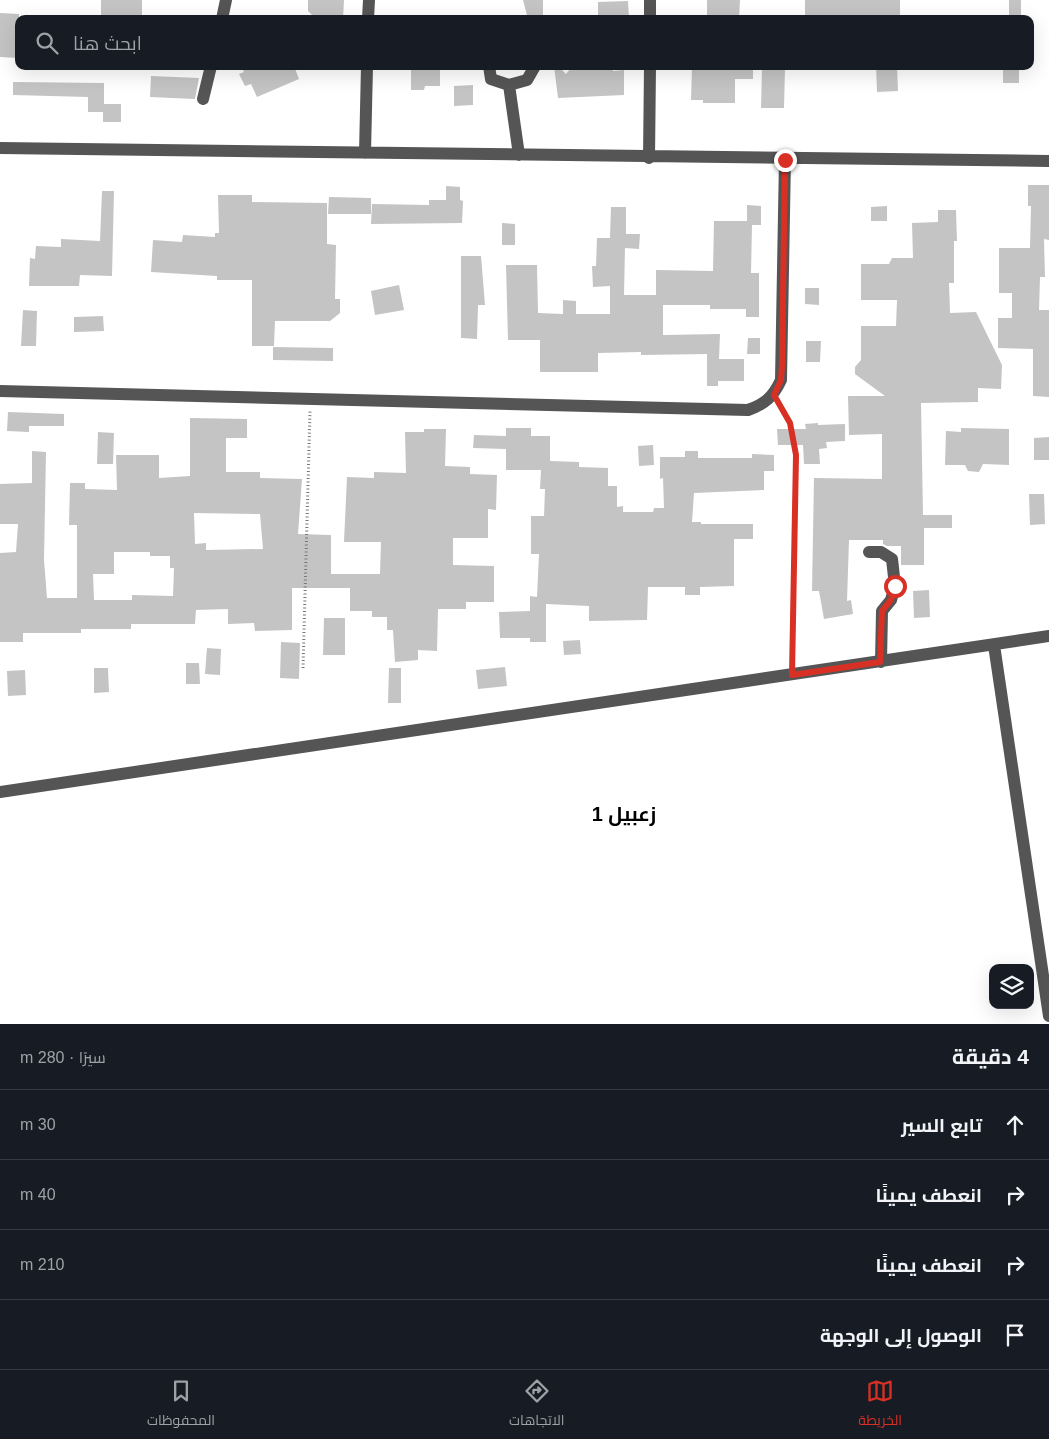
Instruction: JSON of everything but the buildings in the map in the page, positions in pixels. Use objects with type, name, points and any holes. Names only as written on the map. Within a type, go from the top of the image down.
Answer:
[{"type":"street","points":[[223,15],[226,0]]},
{"type":"street","points":[[368,0],[368,15]]},
{"type":"street","points":[[650,0],[650,15]]},
{"type":"street","points":[[203,99],[210,70]]},
{"type":"street","points":[[365,153],[367,70]]},
{"type":"street","points":[[490,70],[491,79],[509,86],[527,80],[533,70]]},
{"type":"street","points":[[649,158],[650,70]]},
{"type":"street","points":[[509,86],[519,155]]},
{"type":"street","points":[[0,148],[785,160],[1049,162]]},
{"type":"street","points":[[0,391],[748,410],[763,404],[774,395],[781,380],[785,160]]},
{"type":"street","points":[[869,552],[881,552],[892,559],[895,576],[891,600],[882,611],[880,662]]},
{"type":"street","points":[[0,792],[1049,636]]},
{"type":"street","points":[[994,645],[1045,953],[1049,1016]]},
{"type":"path","points":[[774,395],[790,423],[796,455],[792,675]]},
{"type":"path","points":[[303,668],[310,400]]},
{"type":"district","name":"زعبيل 1","points":[[624,814]]},
{"type":"route","points":[[785,160],[782,365],[781,380],[774,395],[783,408],[795,439],[792,675],[880,662],[882,611],[891,600],[895,586]]}]
